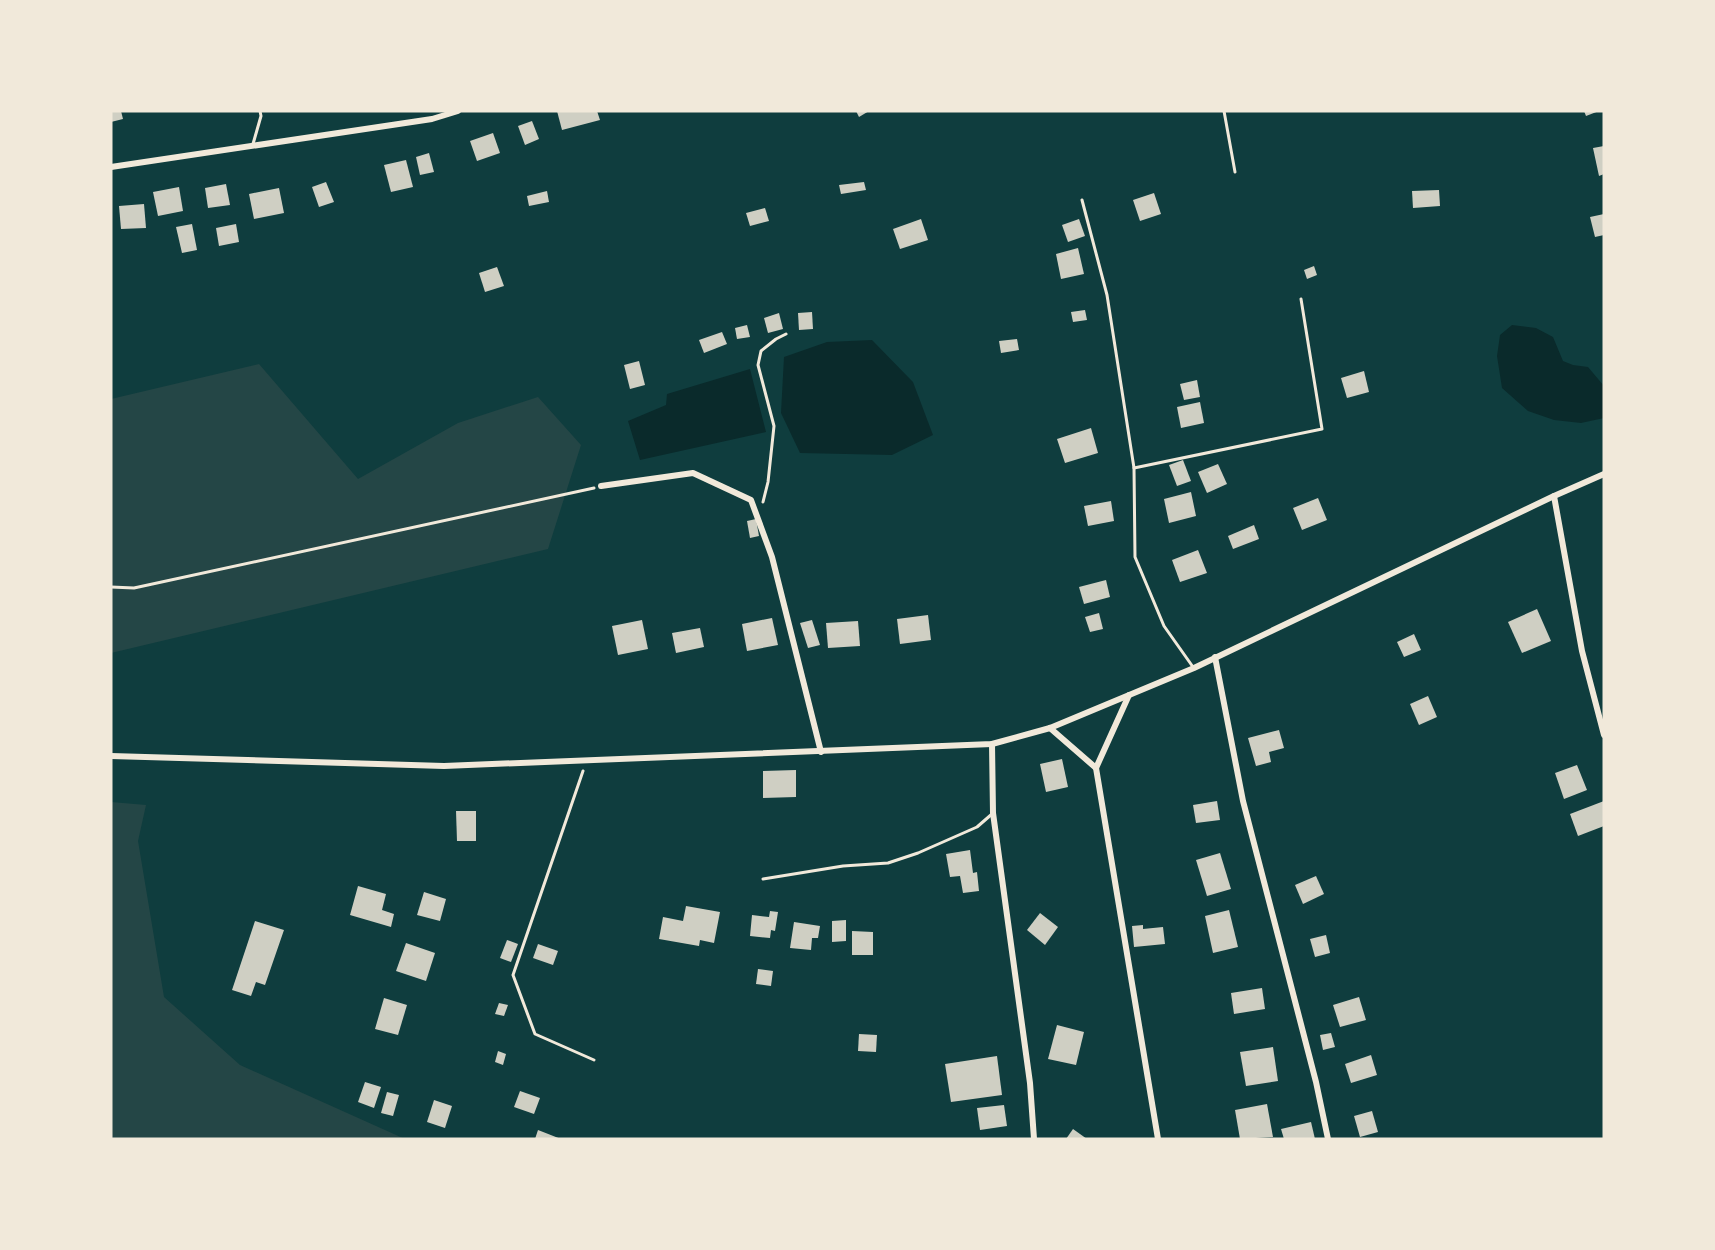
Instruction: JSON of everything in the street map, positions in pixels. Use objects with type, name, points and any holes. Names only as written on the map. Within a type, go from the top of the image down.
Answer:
[{"type":"street","points":[[111,167],[432,118],[458,111]]},
{"type":"street","points":[[601,486],[693,473],[751,500],[772,556],[821,752]]},
{"type":"street","points":[[111,756],[444,765],[992,744],[1050,728],[1194,668],[1604,474]]},
{"type":"street","points":[[1554,496],[1582,651],[1604,735]]},
{"type":"street","points":[[1215,657],[1244,801],[1316,1082],[1328,1139]]},
{"type":"street","points":[[1129,695],[1096,768],[1158,1139]]},
{"type":"street","points":[[1050,728],[1096,768]]},
{"type":"street","points":[[992,744],[993,813],[1030,1083],[1034,1139]]},
{"type":"lane","points":[[252,146],[261,116],[260,111]]},
{"type":"lane","points":[[1224,111],[1235,172]]},
{"type":"lane","points":[[1082,200],[1107,295],[1134,468],[1135,557],[1164,626],[1194,668]]},
{"type":"lane","points":[[1134,468],[1322,429],[1301,298]]},
{"type":"lane","points":[[763,879],[843,866],[888,863],[918,853],[977,827],[993,813]]},
{"type":"path","points":[[759,521],[768,482],[774,426],[758,365],[761,351],[786,334]]},
{"type":"path","points":[[111,587],[134,588],[601,486]]},
{"type":"path","points":[[586,760],[513,975],[535,1034],[594,1060]]},
{"type":"shaded area","points":[[1512,325],[1536,328],[1553,337],[1563,361],[1588,367],[1604,386],[1604,418],[1581,423],[1554,420],[1528,411],[1502,388],[1497,356],[1500,335]]},
{"type":"shaded area","points":[[872,340],[913,382],[933,435],[892,455],[800,453],[781,413],[784,357],[827,342]]},
{"type":"shaded area","points":[[259,364],[358,479],[458,423],[538,397],[581,445],[548,549],[111,653],[111,399]]},
{"type":"shaded area","points":[[750,369],[766,432],[640,460],[628,421],[666,405],[667,394]]},
{"type":"shaded area","points":[[111,802],[146,805],[138,841],[164,997],[240,1065],[405,1139],[111,1139]]},
{"type":"building","points":[[111,111],[121,111],[123,119],[111,122]]},
{"type":"building","points":[[557,111],[597,111],[600,120],[562,130]]},
{"type":"building","points":[[856,111],[869,111],[859,117]]},
{"type":"building","points":[[1584,111],[1599,111],[1586,116]]},
{"type":"building","points":[[532,121],[539,139],[525,145],[518,126]]},
{"type":"building","points":[[493,133],[500,153],[477,161],[470,141]]},
{"type":"building","points":[[1604,146],[1604,174],[1599,176],[1593,148]]},
{"type":"building","points":[[429,153],[434,172],[420,175],[416,157]]},
{"type":"building","points":[[406,160],[413,187],[391,192],[384,165]]},
{"type":"building","points":[[326,182],[334,202],[319,207],[312,187]]},
{"type":"building","points":[[864,182],[866,190],[841,194],[839,185]]},
{"type":"building","points":[[226,184],[230,205],[208,208],[205,188]]},
{"type":"building","points":[[179,187],[183,211],[158,216],[153,192]]},
{"type":"building","points":[[279,188],[284,213],[254,219],[249,194]]},
{"type":"building","points":[[1439,190],[1440,206],[1413,208],[1412,191]]},
{"type":"building","points":[[547,191],[549,202],[529,206],[527,196]]},
{"type":"building","points":[[1154,193],[1161,214],[1140,221],[1133,200]]},
{"type":"building","points":[[144,204],[146,228],[121,229],[119,206]]},
{"type":"building","points":[[765,208],[769,221],[750,226],[746,213]]},
{"type":"building","points":[[1604,214],[1604,235],[1595,237],[1590,217]]},
{"type":"building","points":[[921,219],[928,240],[900,249],[893,229]]},
{"type":"building","points":[[1079,219],[1085,236],[1068,242],[1062,225]]},
{"type":"building","points":[[192,224],[197,250],[182,253],[176,227]]},
{"type":"building","points":[[236,224],[239,242],[219,246],[216,228]]},
{"type":"building","points":[[1078,248],[1084,274],[1061,279],[1056,254]]},
{"type":"building","points":[[1314,266],[1317,275],[1307,279],[1304,270]]},
{"type":"building","points":[[497,267],[504,286],[485,292],[479,273]]},
{"type":"building","points":[[1085,310],[1087,320],[1073,322],[1071,312]]},
{"type":"building","points":[[812,312],[813,329],[799,330],[798,313]]},
{"type":"building","points":[[779,313],[783,329],[768,333],[764,318]]},
{"type":"building","points":[[747,325],[750,337],[737,339],[735,328]]},
{"type":"building","points":[[722,332],[727,344],[704,353],[699,340]]},
{"type":"building","points":[[1017,339],[1019,350],[1001,353],[999,341]]},
{"type":"building","points":[[639,361],[645,385],[630,389],[624,365]]},
{"type":"building","points":[[1364,371],[1369,392],[1347,398],[1341,378]]},
{"type":"building","points":[[1197,380],[1200,397],[1184,400],[1180,384]]},
{"type":"building","points":[[1200,402],[1204,423],[1181,428],[1177,407]]},
{"type":"building","points":[[1091,428],[1098,453],[1065,463],[1057,439]]},
{"type":"building","points":[[1183,460],[1191,481],[1177,486],[1169,465]]},
{"type":"building","points":[[1218,464],[1227,484],[1207,493],[1198,472]]},
{"type":"building","points":[[1191,492],[1196,516],[1169,523],[1164,499]]},
{"type":"building","points":[[1318,498],[1327,520],[1302,530],[1293,508]]},
{"type":"building","points":[[1111,501],[1114,521],[1088,526],[1084,506]]},
{"type":"building","points":[[756,519],[759,536],[750,538],[747,521]]},
{"type":"building","points":[[1254,525],[1259,539],[1233,549],[1228,536]]},
{"type":"building","points":[[1198,550],[1207,573],[1180,582],[1172,560]]},
{"type":"building","points":[[1106,580],[1110,597],[1084,604],[1079,587]]},
{"type":"building","points":[[1537,609],[1551,641],[1522,653],[1508,622]]},
{"type":"building","points":[[1099,613],[1103,629],[1090,632],[1085,617]]},
{"type":"building","points":[[928,615],[931,640],[900,644],[897,619]]},
{"type":"building","points":[[772,618],[778,645],[747,651],[742,624]]},
{"type":"building","points":[[642,620],[648,649],[618,655],[612,626]]},
{"type":"building","points":[[812,620],[820,645],[808,648],[800,623]]},
{"type":"building","points":[[858,621],[860,646],[828,648],[826,623]]},
{"type":"building","points":[[700,628],[704,647],[676,653],[672,633]]},
{"type":"building","points":[[1414,634],[1421,650],[1404,657],[1397,642]]},
{"type":"building","points":[[1428,696],[1437,717],[1419,725],[1410,704]]},
{"type":"building","points":[[1279,730],[1284,748],[1269,752],[1271,762],[1256,766],[1248,738]]},
{"type":"building","points":[[1062,759],[1068,787],[1046,792],[1040,764]]},
{"type":"building","points":[[1577,765],[1587,790],[1564,799],[1555,773]]},
{"type":"building","points":[[796,770],[796,797],[763,798],[763,771]]},
{"type":"building","points":[[1217,801],[1220,820],[1196,823],[1193,805]]},
{"type":"building","points":[[1604,801],[1604,826],[1578,836],[1570,814]]},
{"type":"building","points":[[456,811],[476,811],[476,841],[457,841]]},
{"type":"building","points":[[970,850],[973,873],[977,872],[979,891],[963,893],[960,876],[950,877],[946,854]]},
{"type":"building","points":[[1220,853],[1231,889],[1207,896],[1196,860]]},
{"type":"building","points":[[1316,876],[1324,894],[1303,904],[1295,885]]},
{"type":"building","points":[[358,886],[386,894],[382,910],[394,914],[391,927],[350,915]]},
{"type":"building","points":[[424,892],[446,899],[440,921],[417,915]]},
{"type":"building","points":[[686,906],[720,912],[714,943],[700,940],[699,946],[659,939],[663,917],[683,921]]},
{"type":"building","points":[[1229,910],[1238,947],[1213,953],[1205,916]]},
{"type":"building","points":[[770,911],[778,912],[775,931],[771,930],[770,938],[750,936],[752,915],[769,917]]},
{"type":"building","points":[[1040,913],[1058,927],[1045,945],[1027,930]]},
{"type":"building","points":[[846,920],[846,941],[832,942],[832,921]]},
{"type":"building","points":[[255,921],[284,930],[265,985],[256,982],[251,996],[232,990]]},
{"type":"building","points":[[794,922],[820,926],[818,938],[812,938],[811,950],[790,948]]},
{"type":"building","points":[[1143,925],[1143,929],[1163,927],[1165,944],[1134,947],[1132,926]]},
{"type":"building","points":[[852,931],[873,932],[873,955],[852,955]]},
{"type":"building","points":[[1326,935],[1330,953],[1315,957],[1310,939]]},
{"type":"building","points":[[507,940],[518,944],[511,962],[500,958]]},
{"type":"building","points":[[406,943],[435,953],[426,981],[396,971]]},
{"type":"building","points":[[538,944],[558,951],[553,965],[533,958]]},
{"type":"building","points":[[758,969],[773,971],[771,986],[756,984]]},
{"type":"building","points":[[1262,988],[1265,1009],[1234,1014],[1231,993]]},
{"type":"building","points":[[1359,997],[1366,1020],[1340,1027],[1333,1005]]},
{"type":"building","points":[[384,998],[407,1005],[398,1035],[375,1029]]},
{"type":"building","points":[[499,1003],[508,1005],[504,1016],[495,1014]]},
{"type":"building","points":[[1057,1025],[1084,1032],[1076,1065],[1048,1059]]},
{"type":"building","points":[[1331,1033],[1335,1047],[1323,1050],[1320,1035]]},
{"type":"building","points":[[859,1034],[877,1035],[876,1052],[858,1051]]},
{"type":"building","points":[[1273,1047],[1278,1081],[1246,1086],[1240,1052]]},
{"type":"building","points":[[498,1051],[506,1054],[503,1065],[495,1062]]},
{"type":"building","points":[[1371,1055],[1377,1075],[1351,1083],[1345,1064]]},
{"type":"building","points":[[997,1056],[1002,1095],[951,1102],[945,1064]]},
{"type":"building","points":[[365,1082],[381,1087],[374,1108],[358,1102]]},
{"type":"building","points":[[520,1091],[540,1098],[534,1114],[514,1107]]},
{"type":"building","points":[[387,1092],[399,1095],[393,1116],[381,1113]]},
{"type":"building","points":[[434,1100],[452,1106],[445,1128],[427,1122]]},
{"type":"building","points":[[1267,1104],[1273,1137],[1240,1139],[1235,1110]]},
{"type":"building","points":[[1004,1105],[1007,1126],[980,1130],[977,1108]]},
{"type":"building","points":[[1372,1111],[1378,1132],[1360,1137],[1354,1116]]},
{"type":"building","points":[[1311,1122],[1315,1139],[1284,1139],[1281,1129]]},
{"type":"building","points":[[1073,1129],[1087,1139],[1066,1139]]},
{"type":"building","points":[[538,1130],[561,1139],[535,1139]]}]
